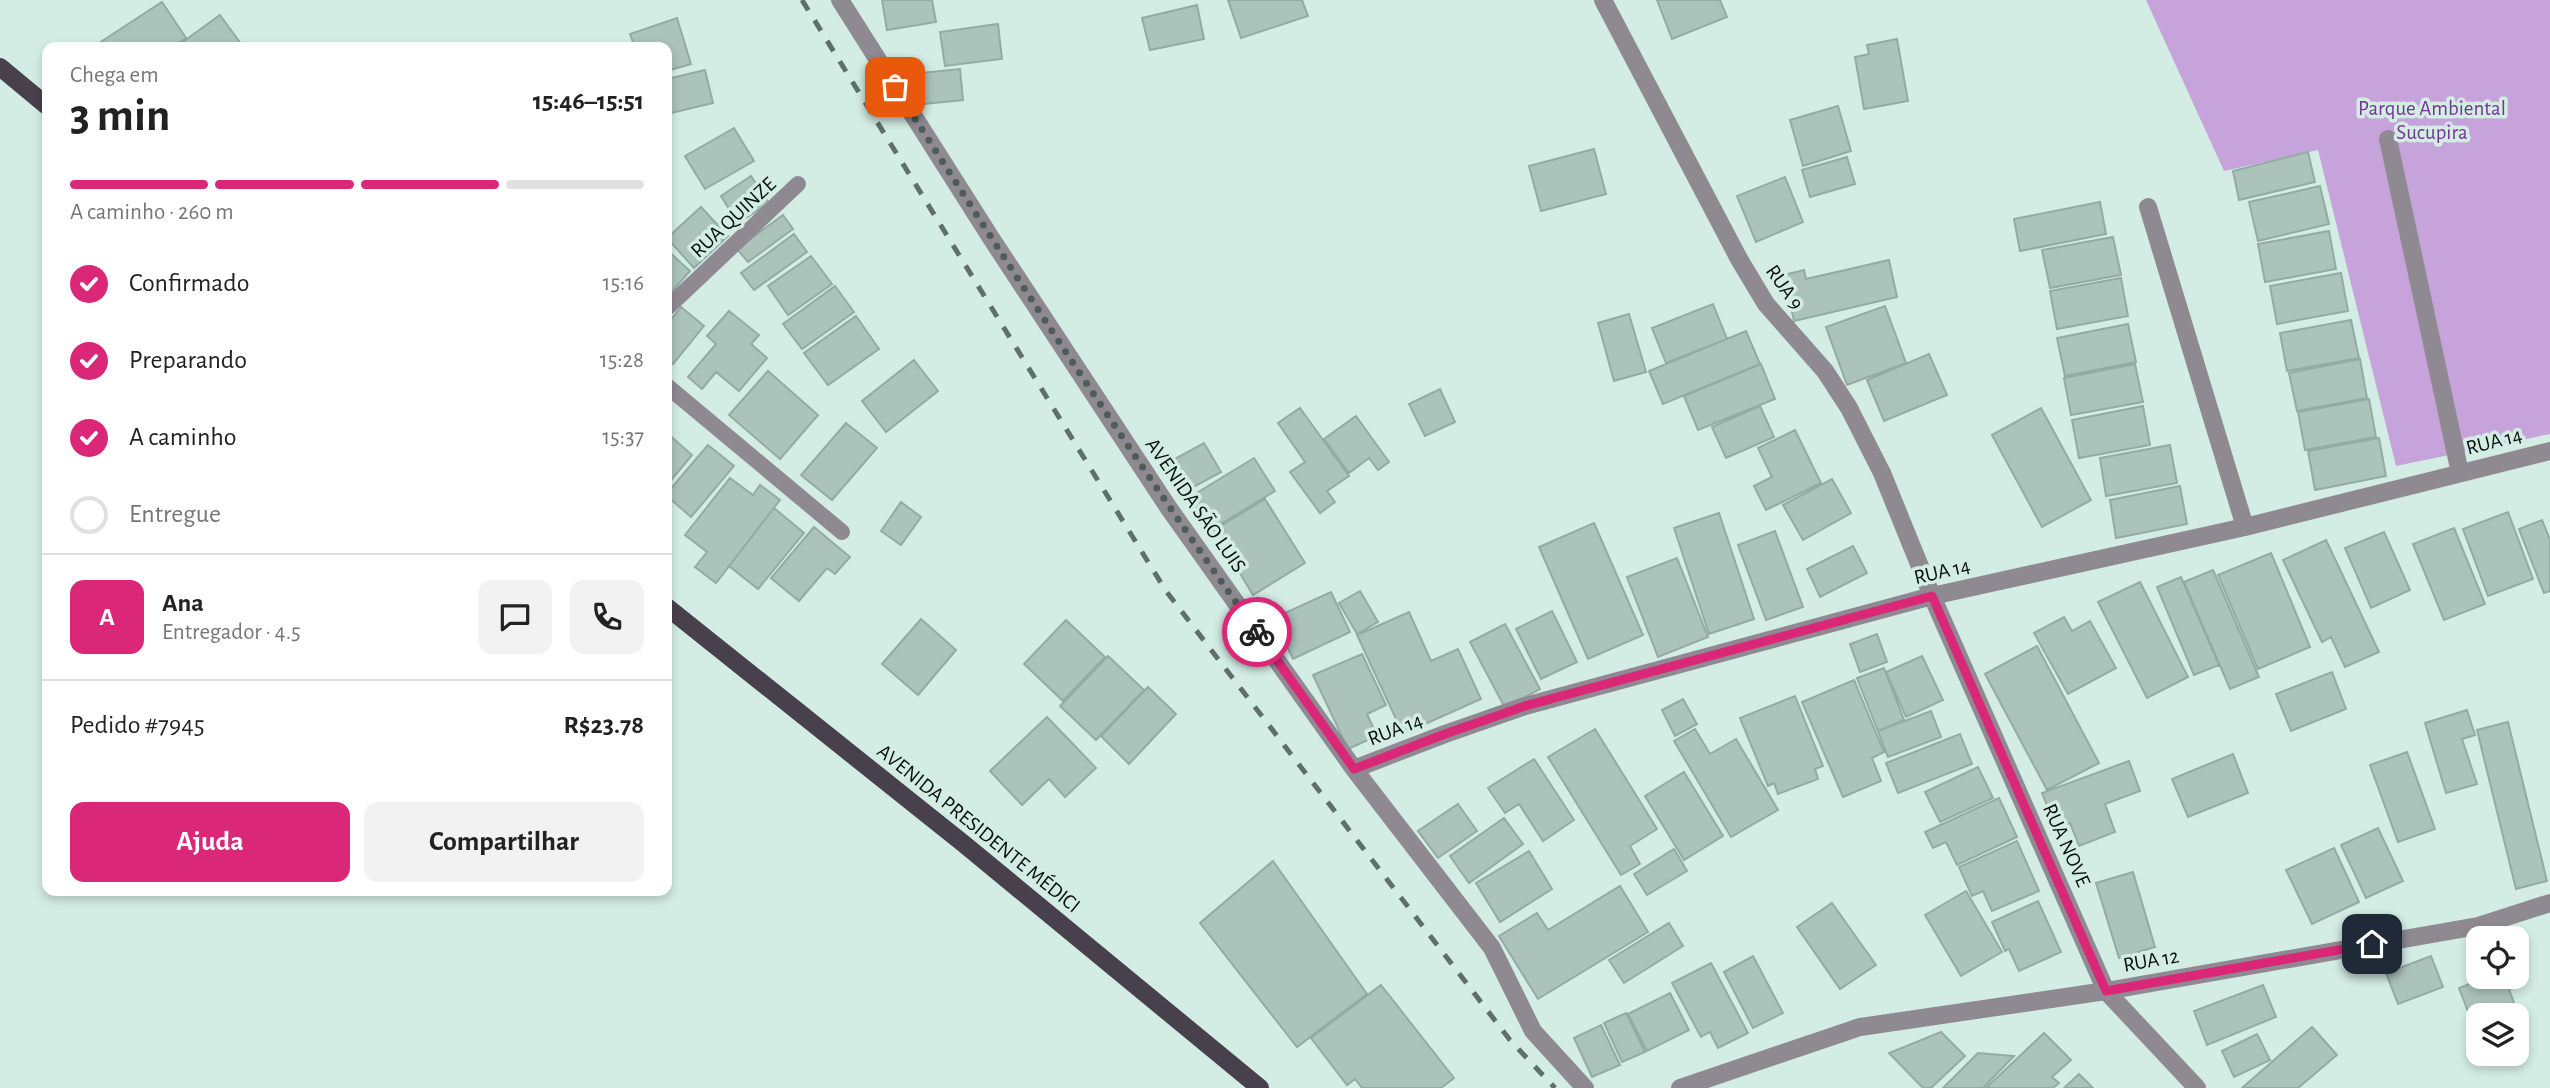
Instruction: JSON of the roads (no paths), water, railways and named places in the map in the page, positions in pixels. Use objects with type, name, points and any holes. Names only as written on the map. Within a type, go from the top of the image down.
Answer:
[{"type":"main road","points":[[0,67],[42,102]]},
{"type":"main road","name":"AVENIDA PRESIDENTE MÉDICI","points":[[672,611],[964,844],[1260,1088]]},
{"type":"street","name":"AVENIDA SÃO LUIS","points":[[840,0],[991,238],[1168,507],[1354,769],[1492,948],[1533,1031],[1585,1088]]},
{"type":"street","name":"RUA 9","points":[[1603,0],[1739,259],[1766,304],[1825,371],[1849,408],[1882,473],[1932,596]]},
{"type":"street","points":[[2388,139],[2460,473]]},
{"type":"street","points":[[2148,207],[2245,527]]},
{"type":"street","name":"RUA 14","points":[[1354,769],[1525,706],[1932,596],[2245,527],[2550,451]]},
{"type":"street","name":"RUA NOVE","points":[[1932,596],[2106,991],[2197,1088]]},
{"type":"street","name":"RUA 12","points":[[1680,1088],[1860,1027],[2106,991],[2479,926],[2550,903]]},
{"type":"lane","name":"RUA QUINZE","points":[[672,304],[798,184]]},
{"type":"lane","points":[[672,390],[842,531]]},
{"type":"railway","points":[[802,0],[1166,591],[1510,1040],[1555,1088]]},
{"type":"park label","name":"Parque Ambiental Sucupira","points":[[2432,120]]}]
